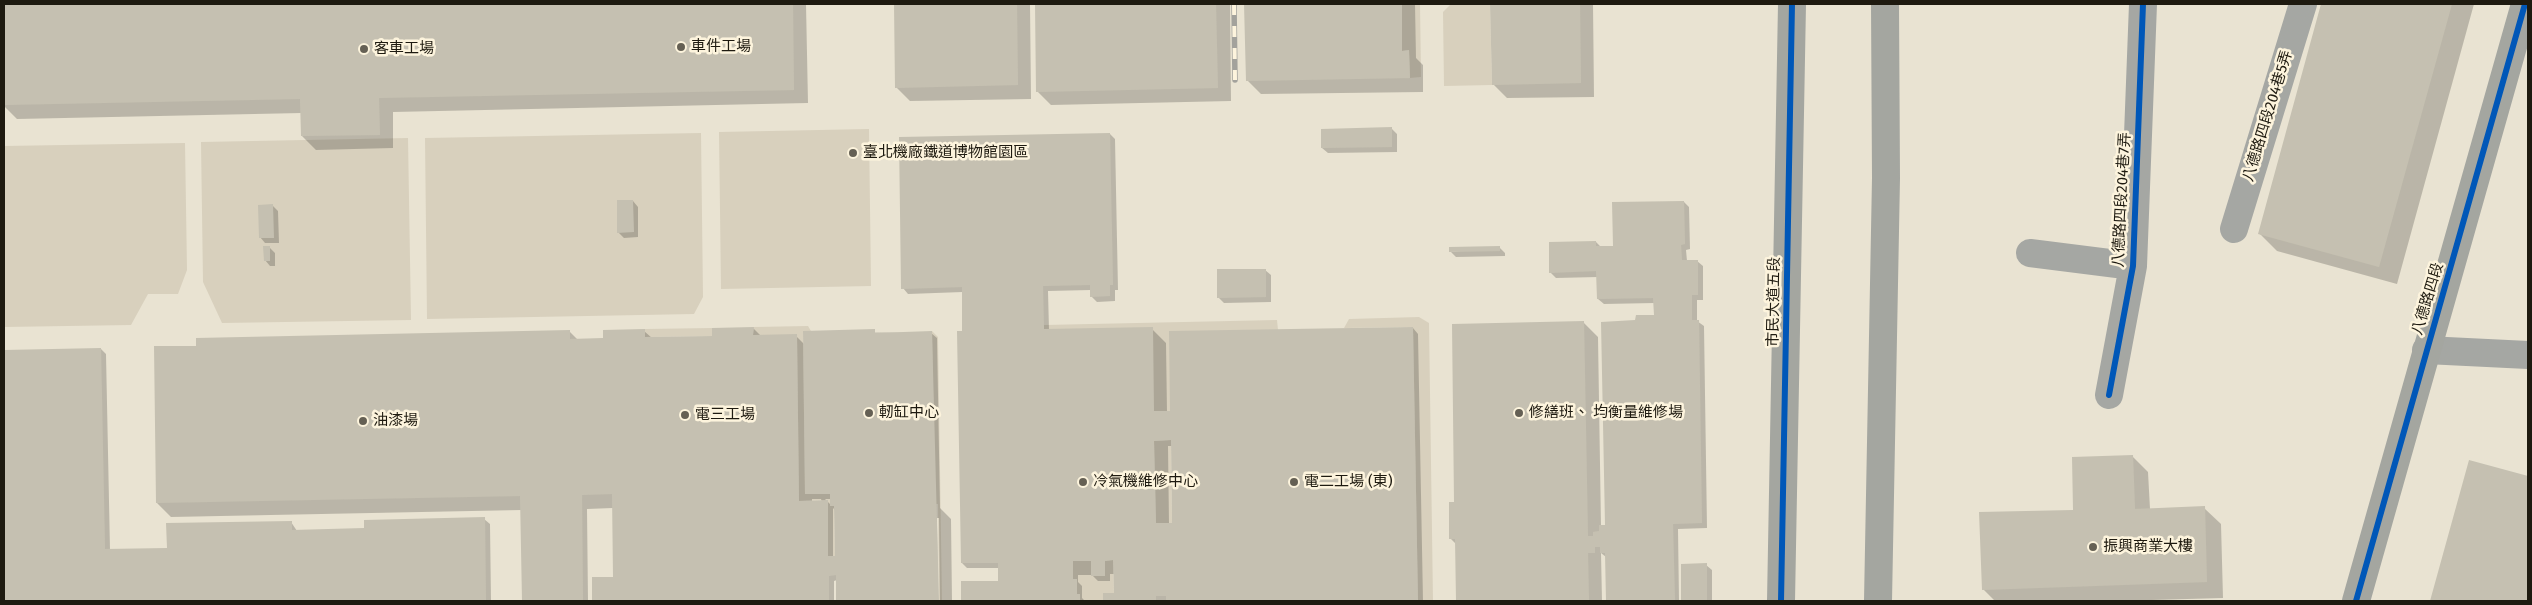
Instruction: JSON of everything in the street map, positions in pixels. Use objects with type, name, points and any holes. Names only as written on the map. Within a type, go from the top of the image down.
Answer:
[{"type":"street","name":"市民大道五段","points":[[1781,601],[1792,4]]},
{"type":"street","points":[[1878,601],[1886,178],[1885,4]]},
{"type":"street","name":"八德路四段204巷7弄","points":[[2110,395],[2132,266],[2143,4]]},
{"type":"street","name":"八德路四段204巷5弄","points":[[2234,229],[2302,4]]},
{"type":"street","name":"八德路四段","points":[[2356,601],[2525,4]]},
{"type":"street","points":[[2030,253],[2132,266]]},
{"type":"street","points":[[2426,350],[2528,355]]},
{"type":"shaded area","points":[[1402,4],[1420,4],[1421,77],[1410,78],[1409,50],[1402,51]]},
{"type":"shaded area","points":[[1451,4],[1490,4],[1492,85],[1444,86],[1443,12]]},
{"type":"shaded area","points":[[869,129],[871,286],[721,289],[719,132]]},
{"type":"shaded area","points":[[701,133],[703,297],[694,314],[427,319],[425,138]]},
{"type":"shaded area","points":[[408,138],[411,320],[222,323],[203,282],[201,142]]},
{"type":"shaded area","points":[[185,143],[187,270],[178,294],[148,294],[131,325],[4,327],[4,146]]},
{"type":"shaded area","points":[[1419,317],[1429,323],[1433,601],[1418,601],[1413,327],[1344,328],[1349,319]]},
{"type":"shaded area","points":[[1277,320],[1278,330],[1170,411],[1154,411],[1044,329],[1044,325]]},
{"type":"shaded area","points":[[808,326],[811,331],[803,331],[805,494],[830,494],[830,506],[834,506],[835,556],[828,556],[828,500],[799,501],[797,335],[753,335],[754,327]]},
{"type":"shaded area","points":[[712,328],[712,336],[645,337],[645,329]]},
{"type":"shaded area","points":[[932,331],[938,337],[942,601],[939,601],[938,504],[935,504]]},
{"type":"shaded area","points":[[1171,440],[1172,523],[1156,523],[1154,441]]},
{"type":"shaded area","points":[[1113,560],[1114,593],[1104,593],[1103,601],[1080,601],[1080,594],[1077,594],[1077,579],[1073,579],[1073,561],[1091,561],[1091,576],[1105,576],[1105,561]]},
{"type":"building","points":[[4,4],[793,4],[794,90],[379,98],[380,135],[301,136],[300,99],[4,105]]},
{"type":"building","points":[[894,4],[1017,4],[1018,85],[895,88]]},
{"type":"building","points":[[1035,4],[1216,4],[1218,88],[1036,92]]},
{"type":"building","points":[[1244,4],[1402,4],[1402,51],[1409,50],[1410,78],[1246,81]]},
{"type":"building","points":[[1490,4],[1580,4],[1581,83],[1492,85]]},
{"type":"building","points":[[2321,4],[2452,4],[2379,267],[2258,234]]},
{"type":"building","points":[[1392,127],[1392,147],[1321,148],[1321,129]]},
{"type":"building","points":[[1110,133],[1113,285],[1110,285],[1110,296],[1090,297],[1090,285],[1043,286],[1044,329],[1153,327],[1154,411],[1170,411],[1169,331],[1413,327],[1418,601],[1166,601],[1166,596],[1156,596],[1156,601],[1103,601],[1103,593],[1114,593],[1113,560],[1105,561],[1105,576],[1091,576],[1091,561],[1073,561],[1073,579],[1077,579],[1077,594],[1080,594],[1080,601],[961,601],[961,581],[998,581],[998,563],[961,563],[957,331],[962,331],[962,287],[901,289],[899,137]],"holes":[[[1171,440],[1172,523],[1156,523],[1154,441]]]},
{"type":"building","points":[[617,200],[633,200],[634,232],[617,233]]},
{"type":"building","points":[[1684,201],[1685,244],[1681,245],[1682,260],[1698,260],[1698,295],[1692,295],[1692,320],[1699,320],[1702,523],[1673,524],[1675,601],[1606,601],[1605,553],[1600,553],[1600,547],[1595,547],[1595,553],[1588,553],[1589,601],[1456,601],[1455,539],[1449,539],[1449,502],[1454,502],[1452,324],[1584,321],[1588,536],[1593,536],[1593,532],[1599,531],[1599,525],[1605,525],[1601,322],[1635,320],[1636,315],[1654,315],[1653,298],[1597,299],[1596,271],[1549,273],[1549,242],[1596,241],[1596,246],[1613,246],[1612,202]]},
{"type":"building","points":[[273,204],[274,238],[259,238],[258,205]]},
{"type":"building","points":[[263,246],[270,246],[270,261],[264,261]]},
{"type":"building","points":[[1500,246],[1500,251],[1449,252],[1449,247]]},
{"type":"building","points":[[1217,269],[1266,269],[1266,297],[1217,298]]},
{"type":"building","points":[[754,327],[753,335],[797,334],[799,501],[828,500],[828,556],[835,556],[834,506],[830,506],[830,494],[805,494],[803,331],[875,329],[875,333],[932,331],[939,601],[836,601],[836,575],[829,576],[829,601],[592,601],[592,577],[613,577],[612,494],[582,495],[583,601],[522,601],[520,496],[156,503],[154,346],[196,346],[196,338],[570,330],[570,339],[603,338],[603,330],[645,329],[645,337],[712,336],[712,328]]},
{"type":"building","points":[[101,348],[105,549],[167,548],[166,523],[292,521],[292,530],[364,528],[364,520],[485,517],[486,601],[4,601],[4,350]]},
{"type":"building","name":"振興商業大樓","points":[[2133,455],[2135,509],[2205,506],[2207,582],[1982,590],[1979,512],[2073,510],[2072,457]]},
{"type":"building","points":[[2469,460],[2528,476],[2527,601],[2430,601]]},
{"type":"building","points":[[1707,563],[1707,601],[1681,601],[1681,564]]},
{"type":"railway","points":[[1234,4],[1235,80]]},
{"type":"cycle path","points":[[1781,601],[1792,4]]},
{"type":"cycle path","points":[[2109,395],[2133,266],[2143,4]]},
{"type":"cycle path","points":[[2356,601],[2525,4]]},
{"type":"place","name":"車件工場","points":[[681,47]]},
{"type":"place","name":"客車工場","points":[[364,49]]},
{"type":"place","name":"臺北機廠鐵道博物館園區","points":[[853,153]]},
{"type":"place","name":"軔缸中心","points":[[869,413]]},
{"type":"place","name":"修繕班、 均衡量維修場","points":[[1519,413]]},
{"type":"place","name":"電三工場","points":[[685,415]]},
{"type":"place","name":"油漆場","points":[[363,421]]},
{"type":"place","name":"冷氣機維修中心","points":[[1083,482]]},
{"type":"place","name":"電二工場 (東)","points":[[1294,482]]},
{"type":"place","name":"振興商業大樓","points":[[2093,547]]}]
